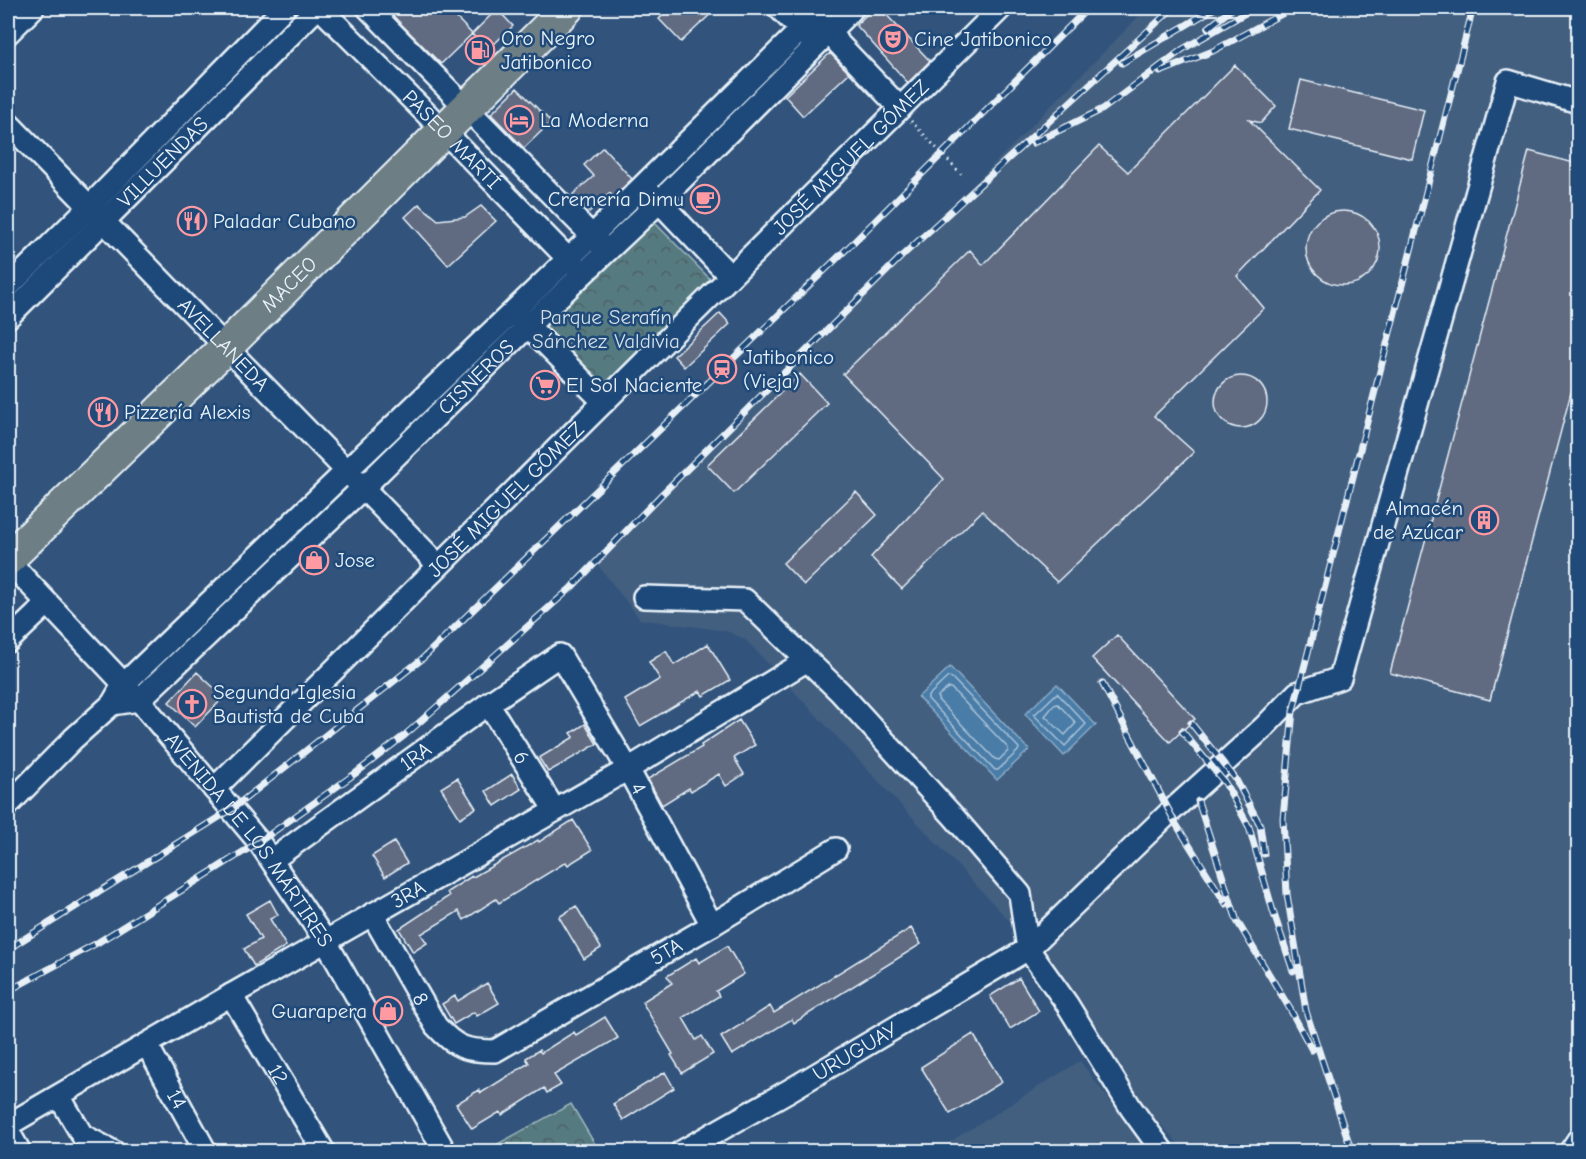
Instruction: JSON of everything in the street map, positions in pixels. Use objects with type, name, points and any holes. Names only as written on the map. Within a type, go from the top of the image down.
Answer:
[{"type":"highway","name":"MACEO","points":[[8,560],[567,8]]},
{"type":"street","points":[[8,33],[33,8]]},
{"type":"street","name":"VILLUENDAS","points":[[8,287],[284,8]]},
{"type":"street","name":"VILLUENDAS","points":[[8,317],[319,8]]},
{"type":"street","name":"PASEO MARTÍ","points":[[319,8],[444,131],[575,266]]},
{"type":"street","name":"PASEO MARTÍ","points":[[369,8],[600,243]]},
{"type":"street","points":[[779,8],[815,22],[900,108]]},
{"type":"street","name":"CISNEROS","points":[[600,243],[644,185],[815,22],[853,8]]},
{"type":"street","name":"JOSÉ MIGUEL GÓMEZ","points":[[214,789],[1001,8]]},
{"type":"street","name":"CISNEROS","points":[[8,805],[73,739],[112,704],[123,685],[346,470],[520,318],[600,243],[659,202],[815,22]]},
{"type":"street","name":"URUGUAY","points":[[681,1152],[1028,949],[1170,812],[1264,727],[1297,693],[1340,678],[1508,81],[1578,102]]},
{"type":"street","name":"AVELLANEDA","points":[[8,123],[438,566]]},
{"type":"street","points":[[644,185],[730,276]]},
{"type":"street","points":[[520,318],[604,402]]},
{"type":"street","name":"CISNEROS","points":[[139,700],[363,488],[520,318]]},
{"type":"street","name":"AVENIDA DE LOS MÁRTIRES","points":[[8,560],[139,700],[272,860],[326,942],[445,1152]]},
{"type":"street","points":[[644,597],[746,600],[806,661],[826,677],[954,817],[1020,894],[1028,949],[1067,1004],[1131,1108],[1163,1152]]},
{"type":"street","points":[[8,641],[47,604]]},
{"type":"street","name":"1RA","points":[[272,860],[488,704],[560,655]]},
{"type":"street","name":"4","points":[[560,655],[628,769],[712,925]]},
{"type":"street","name":"3RA","points":[[8,1125],[554,809],[628,769],[806,661]]},
{"type":"street","points":[[112,704],[139,700]]},
{"type":"street","name":"6","points":[[488,704],[554,809]]},
{"type":"street","name":"5TA","points":[[495,1051],[712,925],[836,849]]},
{"type":"street","name":"8","points":[[372,914],[436,1026],[448,1039],[462,1048],[495,1051]]},
{"type":"street","name":"12","points":[[231,995],[324,1152]]},
{"type":"street","name":"14","points":[[147,1045],[206,1152]]},
{"type":"street","points":[[59,1096],[82,1135],[114,1152]]},
{"type":"street","points":[[8,1131],[20,1152]]},
{"type":"street","points":[[1570,1152],[1578,1140]]},
{"type":"path","points":[[900,108],[961,174]]},
{"type":"shaded area","points":[[1147,8],[1578,8],[1578,1110],[1556,1151],[1185,1151],[1094,1051],[1031,944],[745,639],[726,631],[640,619],[597,564]]},
{"type":"shaded area","points":[[1080,1061],[1148,1151],[935,1151]]},
{"type":"green space","name":"Parque Serafín Sánchez Valdivia","points":[[653,221],[715,284],[605,395],[542,328]]},
{"type":"green space","points":[[571,1104],[599,1151],[485,1151]]},
{"type":"water","points":[[950,667],[1029,750],[997,780],[918,697]]},
{"type":"water","points":[[1057,684],[1096,725],[1064,756],[1025,714]]},
{"type":"building","points":[[393,8],[447,8],[472,34],[441,64],[389,12]]},
{"type":"building","points":[[670,8],[717,8],[681,42],[659,19]]},
{"type":"building","points":[[873,8],[880,8],[930,61],[908,83],[856,25]]},
{"type":"building","points":[[497,9],[513,26],[495,43],[481,44],[472,34]]},
{"type":"building","points":[[830,53],[849,73],[803,116],[785,96]]},
{"type":"building","points":[[1235,65],[1276,106],[1261,123],[1249,120],[1320,190],[1237,276],[1264,308],[1154,416],[1194,452],[1057,582],[982,511],[902,589],[871,557],[944,479],[843,374],[970,250],[983,265],[1099,146],[1128,172]]},
{"type":"building","points":[[1301,80],[1424,110],[1412,159],[1289,129]]},
{"type":"building","name":"La Moderna","points":[[517,88],[551,122],[524,148],[491,114]]},
{"type":"building","points":[[603,147],[632,179],[613,197],[610,193],[589,212],[573,194],[594,176],[584,165]]},
{"type":"building","name":"Almacén de Azúcar","points":[[1529,151],[1578,164],[1578,366],[1490,700],[1390,673]]},
{"type":"building","points":[[419,204],[438,220],[465,217],[481,206],[496,221],[448,265],[405,217]]},
{"type":"building","points":[[1336,211],[1350,211],[1364,217],[1374,227],[1380,241],[1380,255],[1374,269],[1364,279],[1350,285],[1336,285],[1322,279],[1312,269],[1306,255],[1306,241],[1312,227],[1322,217]]},
{"type":"building","points":[[720,313],[730,324],[684,367],[674,356]]},
{"type":"building","points":[[800,374],[827,403],[734,493],[707,465]]},
{"type":"building","points":[[1241,376],[1255,380],[1263,388],[1267,402],[1263,416],[1255,424],[1241,428],[1227,424],[1219,416],[1215,402],[1219,388],[1227,380]]},
{"type":"building","points":[[856,492],[877,515],[804,585],[783,563]]},
{"type":"building","points":[[1117,635],[1195,719],[1170,742],[1092,658]]},
{"type":"building","points":[[708,644],[730,680],[703,696],[700,691],[640,726],[625,700],[660,679],[649,662],[666,651],[674,665]]},
{"type":"building","points":[[197,672],[224,697],[195,727],[169,702]]},
{"type":"building","points":[[739,720],[755,745],[734,758],[744,774],[726,786],[719,774],[691,791],[689,788],[662,805],[648,779],[702,747],[701,745]]},
{"type":"building","points":[[585,724],[597,744],[548,772],[539,758],[574,737],[571,733]]},
{"type":"building","points":[[512,774],[521,789],[495,806],[486,791]]},
{"type":"building","points":[[457,778],[476,808],[460,818],[441,788]]},
{"type":"building","points":[[573,820],[592,850],[568,865],[566,862],[499,903],[496,899],[464,920],[459,911],[421,934],[427,943],[413,952],[399,929],[449,896],[447,892],[472,876],[538,840],[539,842]]},
{"type":"building","points":[[394,842],[407,863],[385,877],[372,856]]},
{"type":"building","points":[[270,900],[278,915],[270,919],[286,946],[254,966],[244,949],[261,939],[246,914]]},
{"type":"building","points":[[576,906],[601,948],[584,959],[559,917]]},
{"type":"building","points":[[911,928],[921,944],[794,1023],[792,1019],[732,1055],[721,1037],[770,1006],[774,1013]]},
{"type":"building","points":[[727,946],[744,974],[716,991],[719,996],[683,1018],[696,1040],[702,1036],[713,1054],[682,1073],[642,1002],[672,983],[667,976],[696,958],[699,963]]},
{"type":"building","points":[[1019,978],[1039,1011],[1010,1029],[990,996]]},
{"type":"building","points":[[487,983],[499,1003],[477,1016],[474,1012],[454,1024],[442,1004],[455,996],[458,1001]]},
{"type":"building","points":[[605,1017],[618,1038],[554,1075],[561,1085],[547,1093],[544,1088],[502,1115],[500,1112],[472,1129],[456,1104],[479,1090],[481,1093],[529,1063],[526,1058],[539,1050],[541,1053],[574,1032],[576,1035]]},
{"type":"building","points":[[973,1034],[1002,1082],[950,1114],[921,1067]]},
{"type":"building","points":[[665,1072],[674,1088],[623,1120],[613,1104]]},
{"type":"railway","points":[[8,949],[232,809],[422,659],[856,240],[1088,8]]},
{"type":"railway","points":[[8,991],[97,943],[259,842],[405,735],[571,588],[662,494],[904,254],[1173,8]]},
{"type":"railway","points":[[1122,63],[1215,8]]},
{"type":"railway","points":[[1208,28],[1233,8]]},
{"type":"railway","points":[[1033,143],[1103,109],[1183,49],[1254,8]]},
{"type":"railway","points":[[1160,72],[1213,51],[1293,8]]},
{"type":"railway","points":[[1352,1152],[1306,1011],[1287,894],[1283,818],[1293,711],[1473,8]]},
{"type":"railway","points":[[1102,683],[1176,824],[1226,904]]},
{"type":"railway","points":[[1191,723],[1235,778],[1260,825],[1264,854]]},
{"type":"railway","points":[[1182,731],[1225,783],[1249,827],[1293,971]]},
{"type":"railway","points":[[1198,801],[1237,921],[1312,1050]]},
{"type":"place","name":"Cine Jatibonico","points":[[893,39]]},
{"type":"place","name":"Oro Negro Jatibonico","points":[[480,50]]},
{"type":"place","name":"La Moderna","points":[[519,120]]},
{"type":"place","name":"Cremería Dimu","points":[[705,199]]},
{"type":"place","name":"Paladar Cubano","points":[[192,221]]},
{"type":"place","name":"Jatibonico (Vieja)","points":[[722,369]]},
{"type":"place","name":"El Sol Naciente","points":[[545,385]]},
{"type":"place","name":"Pizzería Alexis","points":[[103,412]]},
{"type":"place","name":"Almacén de Azúcar","points":[[1484,520]]},
{"type":"place","name":"Jose","points":[[314,560]]},
{"type":"place","name":"Segunda Iglesia Bautista de Cuba","points":[[192,704]]},
{"type":"place","name":"Guarapera","points":[[388,1011]]}]
